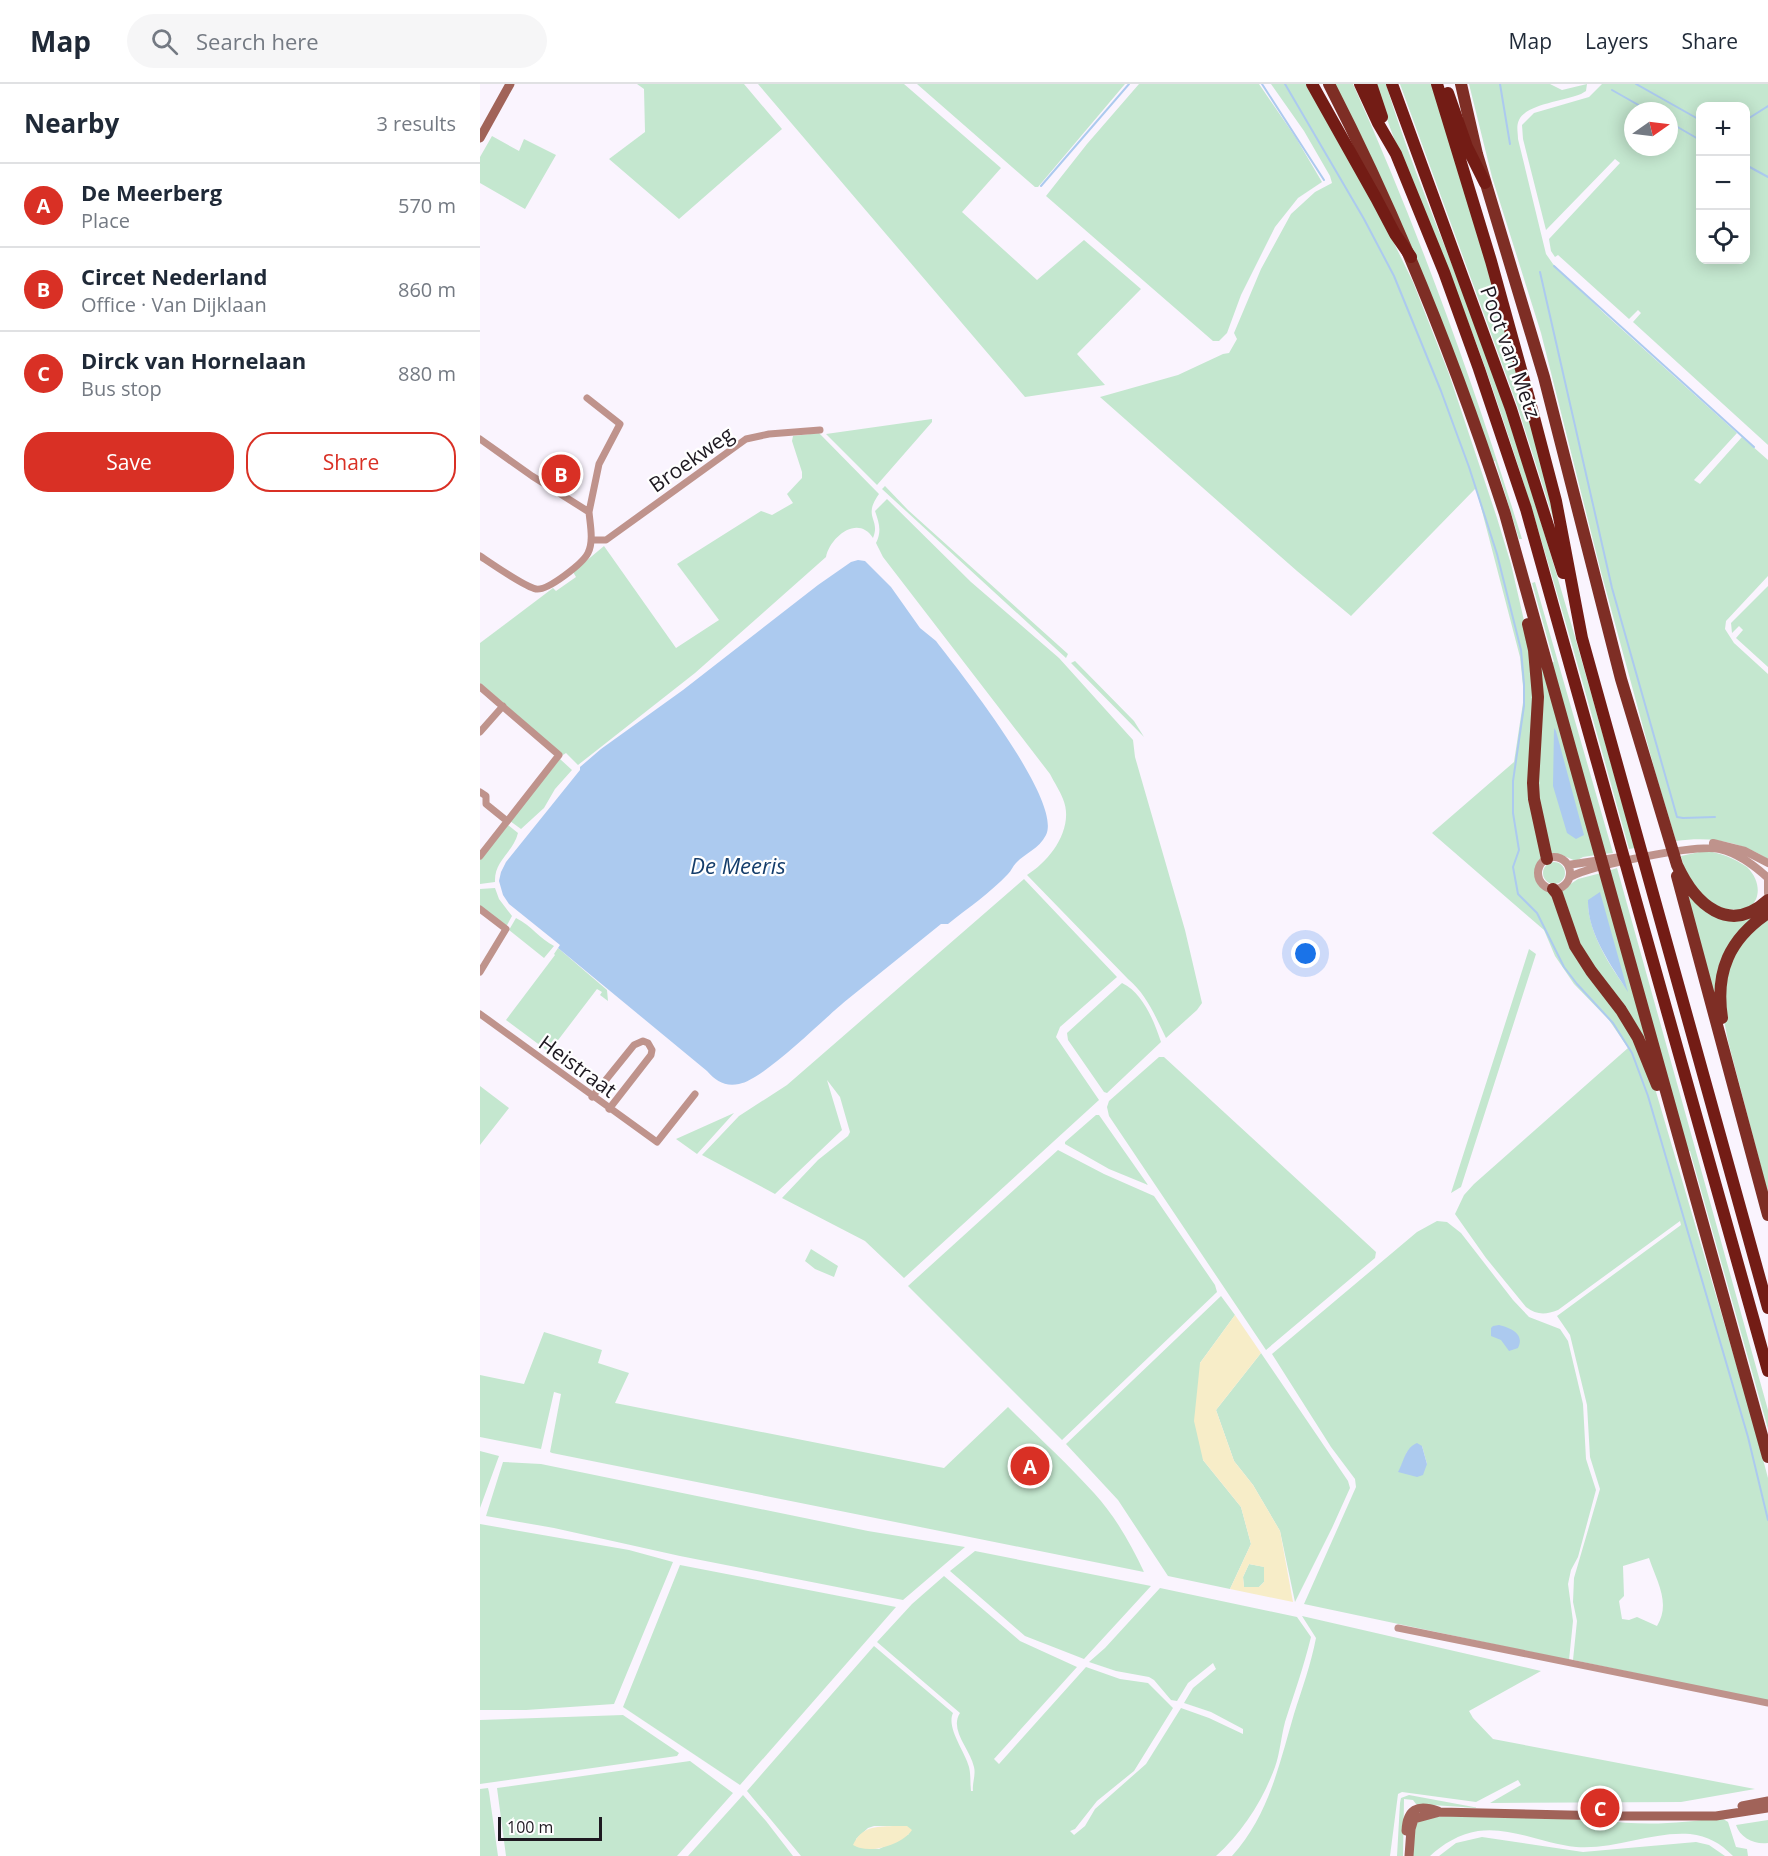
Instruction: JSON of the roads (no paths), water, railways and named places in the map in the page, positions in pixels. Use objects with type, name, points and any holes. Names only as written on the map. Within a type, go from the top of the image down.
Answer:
[{"type":"highway","points":[[1312,84],[1395,234],[1411,257]]},
{"type":"highway","points":[[1329,84],[1411,257],[1457,373],[1505,514],[1768,1457]]},
{"type":"highway","points":[[1360,84],[1378,123],[1396,154]]},
{"type":"highway","points":[[1371,84],[1396,154],[1459,312],[1526,509],[1768,1371]]},
{"type":"highway","name":"Poot van Metz","points":[[1392,84],[1507,398],[1543,505],[1582,638]]},
{"type":"highway","points":[[1437,84],[1491,261],[1539,435],[1556,501],[1582,638],[1768,1308]]},
{"type":"highway","points":[[1445,84],[1467,147],[1485,183]]},
{"type":"highway","points":[[1461,84],[1485,183],[1544,377],[1621,679],[1677,865],[1684,880],[1700,901],[1714,911],[1735,915],[1754,911],[1768,900]]},
{"type":"highway","points":[[1523,578],[1526,613],[1534,650],[1538,697],[1534,799],[1547,859]]},
{"type":"highway","points":[[1654,788],[1768,1215]]},
{"type":"highway","points":[[1553,889],[1557,894],[1575,946],[1591,971],[1622,1010],[1638,1038],[1682,1148]]},
{"type":"highway","points":[[1733,1080],[1734,1073],[1720,1010],[1722,974],[1728,956],[1737,941],[1768,913]]},
{"type":"main road","points":[[480,138],[510,84]]},
{"type":"main road","points":[[1692,1816],[1768,1801]]},
{"type":"main road","points":[[1408,1856],[1414,1819],[1440,1812],[1716,1816],[1768,1808]]},
{"type":"street","points":[[480,556],[531,587],[543,588],[551,585],[583,560],[589,552],[591,540],[589,512],[599,464],[620,424],[587,398]]},
{"type":"street","name":"Broekweg","points":[[591,540],[606,540],[746,439],[770,434],[820,430]]},
{"type":"street","points":[[480,439],[532,476],[589,512]]},
{"type":"street","points":[[480,687],[559,755],[480,856]]},
{"type":"street","points":[[480,732],[503,706]]},
{"type":"street","points":[[480,792],[486,796],[483,805],[507,821]]},
{"type":"street","points":[[1594,865],[1570,877],[1562,886],[1553,889],[1539,878],[1540,865],[1547,859],[1557,857],[1568,865],[1594,865],[1682,848],[1698,842],[1719,843],[1745,851],[1768,863]]},
{"type":"street","points":[[1682,848],[1726,851],[1752,865],[1768,878],[1768,893]]},
{"type":"street","points":[[1568,865],[1570,877]]},
{"type":"street","points":[[480,909],[507,929],[482,970]]},
{"type":"street","name":"Heistraat","points":[[480,1014],[657,1142],[695,1094]]},
{"type":"street","points":[[592,1096],[634,1045],[643,1041],[648,1043],[652,1050],[651,1056],[609,1109]]},
{"type":"street","points":[[1398,1628],[1768,1703]]},
{"type":"water","name":"De Meeris","points":[[865,561],[891,587],[920,628],[936,641],[1006,736],[1039,795],[1047,818],[1046,835],[1040,844],[1015,864],[1008,874],[986,894],[948,924],[941,924],[848,999],[779,1060],[750,1080],[734,1085],[725,1084],[714,1078],[558,948],[560,945],[509,904],[503,895],[499,881],[501,872],[506,862],[580,770],[580,767],[818,585],[851,562]]},
{"type":"water","points":[[1554,728],[1584,835],[1576,839],[1567,833],[1553,786]]},
{"type":"water","points":[[1600,892],[1628,992],[1601,948],[1591,924],[1588,900]]},
{"type":"water","points":[[1499,1325],[1516,1332],[1520,1339],[1518,1348],[1509,1351],[1501,1340],[1491,1336],[1491,1328]]},
{"type":"water","points":[[1417,1443],[1422,1446],[1427,1464],[1423,1475],[1417,1477],[1398,1472],[1407,1451]]},
{"type":"waterway","points":[[1041,186],[1129,84]]},
{"type":"waterway","points":[[1262,84],[1324,180]]},
{"type":"waterway","points":[[1285,84],[1364,219],[1394,276],[1469,467],[1497,554],[1521,650],[1524,706],[1513,781],[1513,813],[1519,850],[1513,867],[1518,894],[1537,913],[1564,967],[1613,1023],[1632,1053],[1648,1096],[1748,1437],[1768,1520]]},
{"type":"waterway","points":[[1500,84],[1510,144]]},
{"type":"waterway","points":[[1636,84],[1696,118]]},
{"type":"waterway","points":[[1612,90],[1633,102]]},
{"type":"waterway","points":[[1750,117],[1768,106]]},
{"type":"waterway","points":[[1678,127],[1696,138]]},
{"type":"waterway","points":[[1750,167],[1768,177]]},
{"type":"waterway","points":[[1554,266],[1754,447]]},
{"type":"waterway","points":[[1540,272],[1612,588],[1677,817],[1715,817]]},
{"type":"place","name":"Circet Nederland","points":[[561,474]]},
{"type":"place","name":"De Meerberg","points":[[1030,1466]]},
{"type":"place","name":"Dirck van Hornelaan","points":[[1600,1808]]}]
